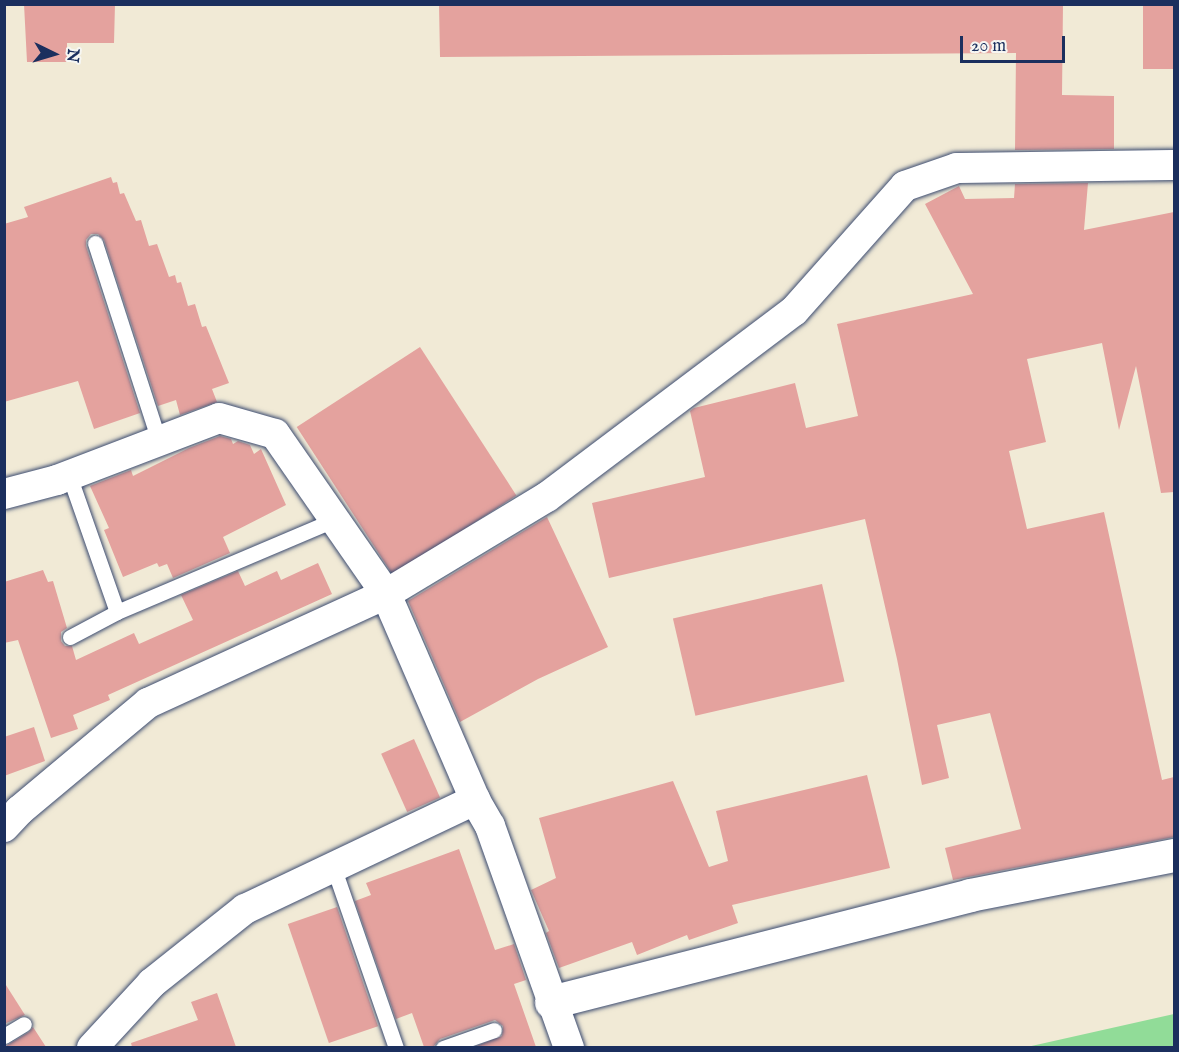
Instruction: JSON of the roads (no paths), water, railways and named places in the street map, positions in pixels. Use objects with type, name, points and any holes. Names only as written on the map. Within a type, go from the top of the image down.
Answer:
[{"type":"street","points":[[4,827],[20,810],[148,703],[386,594],[547,497],[794,311],[905,186],[957,168],[1174,165]]},
{"type":"street","points":[[4,494],[69,475],[219,418],[275,434],[386,594],[475,800],[490,826],[551,1002],[569,1047]]},
{"type":"street","points":[[93,1047],[152,983],[245,909],[475,800]]},
{"type":"street","points":[[551,1002],[970,896],[1174,855]]},
{"type":"lane","points":[[95,243],[159,441]]},
{"type":"lane","points":[[69,475],[117,612]]},
{"type":"lane","points":[[70,637],[117,612],[334,520]]},
{"type":"lane","points":[[333,866],[396,1047]]},
{"type":"lane","points":[[4,1036],[24,1024]]},
{"type":"lane","points":[[443,1047],[494,1029]]}]
